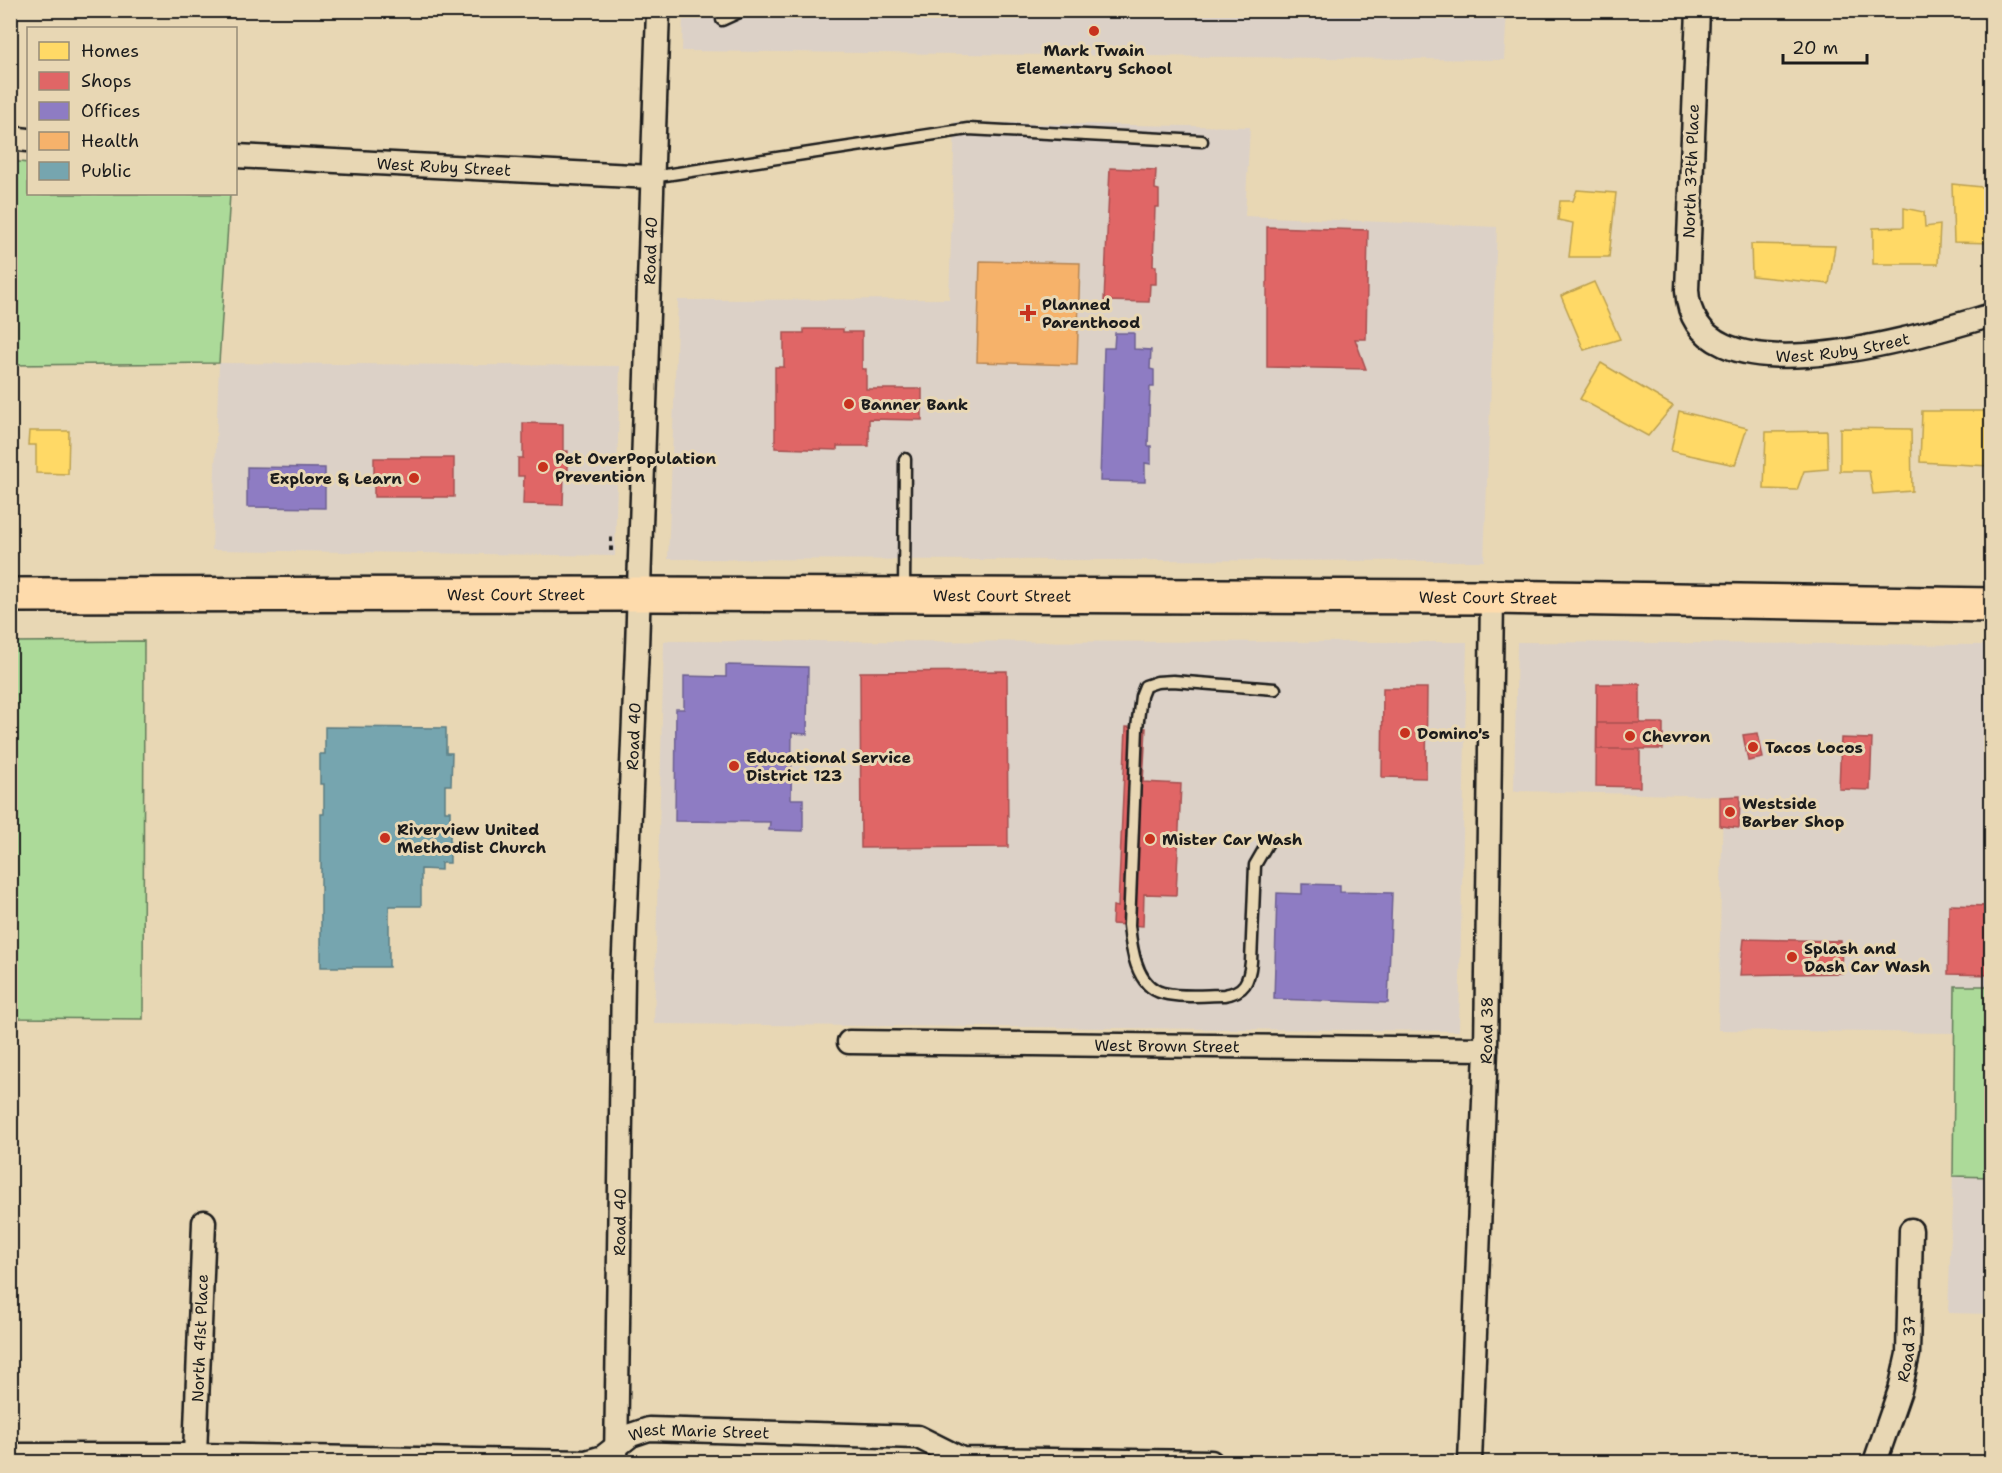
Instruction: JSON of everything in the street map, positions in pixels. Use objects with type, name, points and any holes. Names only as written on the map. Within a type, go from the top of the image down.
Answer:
[{"type":"main road","name":"West Court Street","points":[[10,595],[638,594],[1492,597],[1992,605]]},
{"type":"street","name":"Road 40","points":[[616,1455],[623,976],[658,10]]},
{"type":"street","name":"North 37th Place","points":[[1698,10],[1687,290],[1693,318],[1700,329]]},
{"type":"street","points":[[10,138],[27,140]]},
{"type":"street","name":"West Ruby Street","points":[[237,156],[652,177]]},
{"type":"street","name":"West Ruby Street","points":[[1700,329],[1713,340],[1731,349],[1749,354],[1828,353],[1875,347],[1992,315]]},
{"type":"street","name":"Road 38","points":[[1470,1462],[1486,1049],[1492,597]]},
{"type":"street","name":"West Brown Street","points":[[849,1042],[1486,1049]]},
{"type":"street","name":"North 41st Place","points":[[195,1455],[204,1221]]},
{"type":"street","name":"Road 37","points":[[1875,1462],[1900,1390],[1908,1354],[1911,1230]]},
{"type":"street","name":"West Marie Street","points":[[10,1455],[195,1455],[586,1462],[616,1455],[631,1435],[649,1429],[661,1429],[918,1437],[962,1459],[1211,1462]]},
{"type":"lane","points":[[722,20],[744,10]]},
{"type":"lane","points":[[652,177],[968,129],[1202,141]]},
{"type":"lane","points":[[904,596],[905,459]]},
{"type":"lane","points":[[1270,839],[1255,865],[1250,977],[1242,988],[1224,995],[1161,993],[1140,972],[1132,956],[1129,925],[1137,728],[1141,696],[1145,686],[1157,682],[1173,681],[1275,689]]},
{"type":"path","points":[[610,551],[611,535]]},
{"type":"shaded area","name":"Mark Twain Elementary School","points":[[683,11],[1507,11],[1504,60],[682,51]]},
{"type":"shaded area","points":[[955,122],[1250,127],[1245,216],[1497,227],[1484,561],[668,559],[678,300],[949,299]]},
{"type":"shaded area","points":[[219,363],[620,366],[615,556],[212,550]]},
{"type":"shaded area","points":[[664,641],[1467,642],[1459,1031],[654,1024]]},
{"type":"shaded area","points":[[1517,642],[1991,645],[1991,986],[1955,986],[1954,1033],[1718,1030],[1723,796],[1514,791]]},
{"type":"shaded area","points":[[1953,1176],[1991,1177],[1991,1314],[1948,1313]]},
{"type":"green space","points":[[10,161],[27,163],[27,195],[230,195],[219,363],[11,365]]},
{"type":"green space","points":[[144,641],[143,1019],[11,1018],[11,642]]},
{"type":"green space","points":[[1955,986],[1991,986],[1991,1177],[1953,1176]]},
{"type":"building: Homes","points":[[1952,184],[1992,188],[1992,243],[1954,242]]},
{"type":"building: Homes","points":[[1577,190],[1616,193],[1609,257],[1569,257],[1573,223],[1558,220],[1560,201],[1573,201]]},
{"type":"building: Homes","points":[[1904,208],[1924,212],[1925,227],[1940,225],[1938,264],[1873,264],[1873,228],[1904,227]]},
{"type":"building: Homes","points":[[1751,244],[1835,246],[1829,284],[1752,276]]},
{"type":"building: Homes","points":[[1594,282],[1620,339],[1584,350],[1561,296]]},
{"type":"building: Homes","points":[[1601,363],[1673,406],[1648,436],[1580,399]]},
{"type":"building: Homes","points":[[1679,411],[1747,428],[1735,465],[1671,451]]},
{"type":"building: Homes","points":[[1922,411],[1987,411],[1989,466],[1920,462]]},
{"type":"building: Homes","points":[[1840,428],[1911,429],[1912,491],[1873,494],[1869,471],[1840,471]]},
{"type":"building: Homes","points":[[29,431],[69,431],[68,474],[36,473],[36,445],[28,445]]},
{"type":"building: Homes","points":[[1827,431],[1828,469],[1804,471],[1797,490],[1764,489],[1766,432]]},
{"type":"building: Shops","points":[[1110,168],[1156,170],[1155,189],[1159,190],[1159,207],[1155,207],[1153,266],[1156,266],[1156,284],[1150,284],[1149,302],[1104,301]]},
{"type":"building: Shops","points":[[1267,227],[1368,230],[1366,339],[1355,339],[1366,369],[1267,367]]},
{"type":"building: Shops","name":"Banner Bank","points":[[804,329],[843,329],[843,332],[862,332],[862,369],[866,369],[866,389],[922,389],[922,420],[869,419],[869,446],[837,446],[837,450],[775,448],[775,367],[784,367],[784,333],[804,333]]},
{"type":"building: Shops","name":"Pet OverPopulation Prevention","points":[[523,423],[563,424],[563,451],[568,451],[568,475],[564,475],[563,505],[523,504],[524,476],[518,476],[518,458],[523,458]]},
{"type":"building: Shops","name":"Explore & Learn","points":[[374,458],[454,458],[454,497],[374,497]]},
{"type":"building: Shops","points":[[1007,671],[1008,847],[861,848],[860,672]]},
{"type":"building: Shops","name":"Chevron","points":[[1597,684],[1640,684],[1640,787],[1596,786]]},
{"type":"building: Shops","name":"Domino's","points":[[1383,688],[1427,688],[1426,778],[1382,777]]},
{"type":"building: Shops","name":"Chevron","points":[[1597,723],[1663,723],[1663,749],[1597,749]]},
{"type":"building: Shops","name":"Mister Car Wash","points":[[1126,727],[1146,728],[1143,782],[1181,784],[1176,895],[1144,894],[1143,926],[1112,924],[1113,906],[1118,907]]},
{"type":"building: Shops","name":"Tacos Locos","points":[[1758,733],[1763,758],[1748,761],[1743,735]]},
{"type":"building: Shops","points":[[1841,738],[1872,739],[1870,790],[1839,789]]},
{"type":"building: Shops","name":"Westside Barber Shop","points":[[1740,796],[1739,828],[1720,826],[1720,797]]},
{"type":"building: Shops","points":[[1949,905],[1992,906],[1992,975],[1948,974]]},
{"type":"building: Shops","name":"Splash and Dash Car Wash","points":[[1744,939],[1841,941],[1842,973],[1740,975]]},
{"type":"building: Offices","points":[[1115,333],[1134,333],[1134,349],[1151,350],[1150,369],[1154,370],[1154,387],[1150,387],[1148,446],[1151,446],[1151,464],[1145,463],[1145,482],[1100,481],[1104,348],[1114,348]]},
{"type":"building: Offices","points":[[247,467],[325,468],[325,508],[247,507]]},
{"type":"building: Offices","name":"Educational Service District 123","points":[[726,665],[808,667],[807,734],[792,733],[791,799],[803,799],[803,831],[769,830],[770,822],[675,821],[676,709],[684,709],[684,676],[726,677]]},
{"type":"building: Offices","points":[[1302,884],[1340,885],[1340,892],[1392,893],[1388,1003],[1274,999],[1277,893],[1302,894]]},
{"type":"building: Health","name":"Planned Parenthood","points":[[980,261],[1080,263],[1077,365],[977,362]]},
{"type":"building: Public","points":[[325,727],[446,728],[446,753],[452,753],[451,785],[445,785],[445,811],[450,811],[450,863],[441,863],[441,870],[421,869],[421,906],[389,906],[389,967],[321,967],[321,814],[324,814],[324,784],[320,784],[320,754],[325,754]]},
{"type":"place","name":"Mark Twain Elementary School","points":[[1094,31]]},
{"type":"place","name":"Planned Parenthood","points":[[1028,313]]},
{"type":"place","name":"Banner Bank","points":[[849,404]]},
{"type":"place","name":"Pet OverPopulation Prevention","points":[[543,467]]},
{"type":"place","name":"Explore & Learn","points":[[414,478]]},
{"type":"place","name":"Domino's","points":[[1405,733]]},
{"type":"place","name":"Chevron","points":[[1630,736]]},
{"type":"place","name":"Tacos Locos","points":[[1753,747]]},
{"type":"place","name":"Educational Service District 123","points":[[734,766]]},
{"type":"place","name":"Westside Barber Shop","points":[[1730,812]]},
{"type":"place","name":"Riverview United Methodist Church","points":[[385,838]]},
{"type":"place","name":"Mister Car Wash","points":[[1150,839]]},
{"type":"place","name":"Splash and Dash Car Wash","points":[[1792,957]]}]
